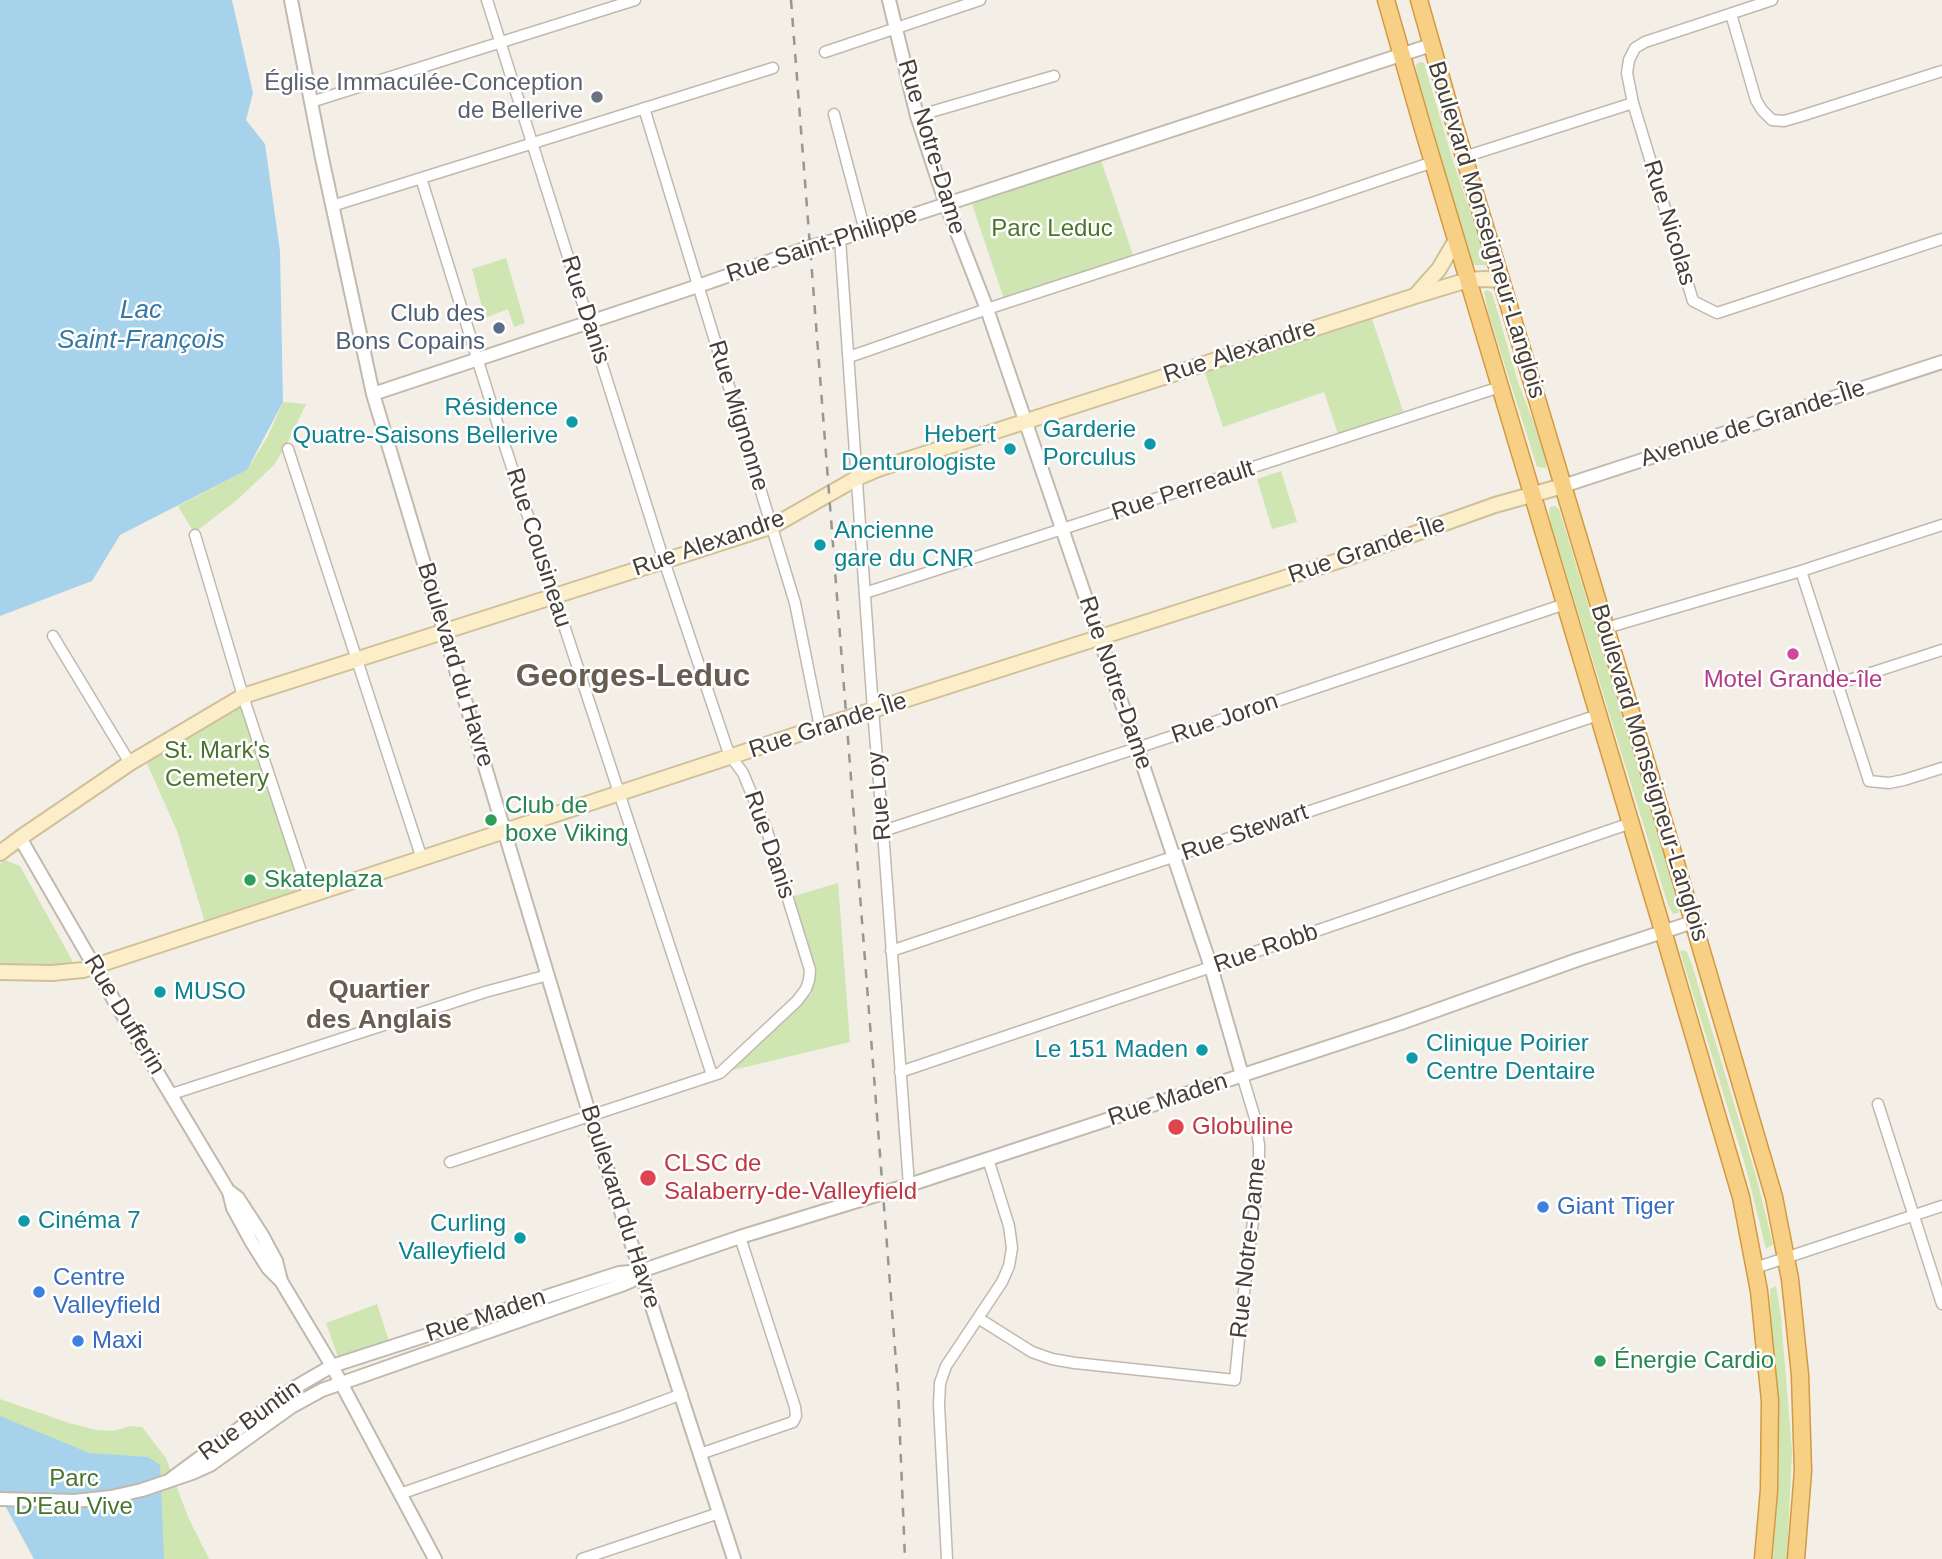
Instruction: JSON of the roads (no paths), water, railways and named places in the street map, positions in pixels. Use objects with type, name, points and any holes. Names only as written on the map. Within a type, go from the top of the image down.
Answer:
[{"type":"highway","name":"Boulevard Monseigneur-Langlois","points":[[1386,0],[1737,1181],[1755,1268],[1770,1401],[1770,1481],[1763,1559]]},
{"type":"highway","name":"Boulevard Monseigneur-Langlois","points":[[1419,0],[1761,1150],[1787,1258],[1799,1353],[1801,1512],[1796,1559]]},
{"type":"main road","points":[[1415,296],[1439,269],[1456,240]]},
{"type":"main road","name":"Rue Alexandre","points":[[0,853],[130,763],[243,695],[773,526],[857,478],[878,469],[1468,280],[1501,281]]},
{"type":"main road","name":"Rue Grande-Île","points":[[0,972],[52,973],[83,970],[820,727],[1341,560],[1496,505],[1563,486]]},
{"type":"street","name":"Boulevard du Havre","points":[[291,0],[373,394],[590,1116],[734,1559]]},
{"type":"street","name":"Rue Danis","points":[[450,1162],[720,1073],[797,1001],[806,989],[810,970],[767,831],[744,773],[732,758],[664,561],[487,0]]},
{"type":"street","points":[[311,102],[635,0]]},
{"type":"street","name":"Rue Notre-Dame","points":[[890,0],[917,116],[946,204],[987,309],[1211,967],[1255,1118],[1259,1145],[1235,1380],[1052,1359],[1032,1352],[978,1318]]},
{"type":"street","points":[[825,52],[980,0]]},
{"type":"street","points":[[1772,0],[1731,13],[1756,100],[1772,120],[1784,121],[1798,117],[1942,71]]},
{"type":"street","name":"Rue Nicolas","points":[[1731,13],[1645,42],[1635,48],[1627,73],[1633,103],[1693,300],[1717,313],[1942,239]]},
{"type":"street","name":"Rue Saint-Philippe","points":[[373,394],[810,247],[1431,45]]},
{"type":"street","points":[[332,206],[773,68]]},
{"type":"street","points":[[917,116],[1054,76]]},
{"type":"street","points":[[1464,157],[1633,103]]},
{"type":"street","name":"Rue Mignonne","points":[[644,108],[795,603],[820,727]]},
{"type":"street","points":[[834,114],[865,231]]},
{"type":"street","points":[[849,357],[1433,162]]},
{"type":"street","name":"Rue Cousineau","points":[[421,178],[477,359],[712,1075]]},
{"type":"street","name":"Rue Loy","points":[[840,239],[909,1185]]},
{"type":"street","name":"Avenue de Grande-Île","points":[[1563,486],[1942,362]]},
{"type":"street","name":"Rue Perreault","points":[[865,593],[1063,531],[1500,387]]},
{"type":"street","points":[[288,449],[422,859]]},
{"type":"street","points":[[1606,628],[1801,571],[1942,525]]},
{"type":"street","points":[[195,535],[243,695],[309,895]]},
{"type":"street","points":[[1801,571],[1869,781],[1889,783],[1942,768]]},
{"type":"street","name":"Rue Joron","points":[[883,831],[1565,604]]},
{"type":"street","points":[[53,636],[130,763]]},
{"type":"street","points":[[1838,684],[1942,650]]},
{"type":"street","name":"Rue Stewart","points":[[891,951],[1598,715]]},
{"type":"street","name":"Rue Robb","points":[[900,1072],[1631,823]]},
{"type":"street","name":"Rue Dufferin","points":[[20,838],[93,966],[229,1192],[233,1208],[251,1241],[268,1268],[281,1281],[331,1366],[435,1559]]},
{"type":"street","name":"Rue Maden","points":[[331,1366],[619,1273],[641,1271],[740,1237],[909,1185],[1401,1023],[1693,922]]},
{"type":"street","points":[[172,1094],[485,992],[548,975]]},
{"type":"street","points":[[1878,1104],[1942,1304]]},
{"type":"street","points":[[947,1559],[940,1383],[946,1366],[1005,1274],[1012,1248],[1010,1226],[988,1159]]},
{"type":"street","points":[[1755,1268],[1942,1206]]},
{"type":"street","points":[[700,1454],[793,1422],[796,1416],[740,1237]]},
{"type":"street","name":"Rue Maden","points":[[340,1384],[624,1284],[641,1271]]},
{"type":"street","name":"Rue Buntin","points":[[167,1481],[294,1388],[331,1366]]},
{"type":"street","name":"Rue Buntin","points":[[0,1499],[75,1501],[142,1490],[210,1465],[299,1403],[340,1384]]},
{"type":"street","points":[[400,1494],[682,1394]]},
{"type":"street","points":[[582,1559],[719,1513]]},
{"type":"water","name":"Lac Saint-François","points":[[0,0],[232,0],[253,93],[246,120],[265,144],[280,251],[283,402],[247,470],[120,535],[92,581],[0,616]]},
{"type":"water","name":"Parc D'Eau Vive","points":[[0,1416],[89,1453],[148,1457],[160,1465],[164,1559],[34,1559],[0,1496]]},
{"type":"railway","points":[[791,0],[898,1388],[905,1559]]},
{"type":"place","name":"Église Immaculée-Conception de Bellerive","points":[[597,97]]},
{"type":"place","name":"Club des Bons Copains","points":[[499,328]]},
{"type":"place","name":"Résidence Quatre-Saisons Bellerive","points":[[572,422]]},
{"type":"place","name":"Garderie Porculus","points":[[1150,444]]},
{"type":"place","name":"Hebert Denturologiste","points":[[1010,449]]},
{"type":"place","name":"Ancienne gare du CNR","points":[[820,545]]},
{"type":"place","name":"Motel Grande-île","points":[[1793,654]]},
{"type":"place","name":"Club de boxe Viking","points":[[491,820]]},
{"type":"place","name":"Skateplaza","points":[[250,880]]},
{"type":"place","name":"MUSO","points":[[160,992]]},
{"type":"place","name":"Le 151 Maden","points":[[1202,1050]]},
{"type":"place","name":"Clinique Poirier Centre Dentaire","points":[[1412,1058]]},
{"type":"place","name":"Globuline","points":[[1176,1127]]},
{"type":"place","name":"CLSC de Salaberry-de-Valleyfield","points":[[648,1178]]},
{"type":"place","name":"Giant Tiger","points":[[1543,1207]]},
{"type":"place","name":"Cinéma 7","points":[[24,1221]]},
{"type":"place","name":"Curling Valleyfield","points":[[520,1238]]},
{"type":"place","name":"Centre Valleyfield","points":[[39,1292]]},
{"type":"place","name":"Maxi","points":[[78,1341]]},
{"type":"place","name":"Énergie Cardio","points":[[1600,1361]]},
{"type":"district","name":"Georges-Leduc","points":[[633,677]]},
{"type":"district","name":"Quartier des Anglais","points":[[379,1006]]},
{"type":"park label","name":"Parc Leduc","points":[[1052,229]]},
{"type":"park label","name":"St. Mark's Cemetery","points":[[217,765]]}]
